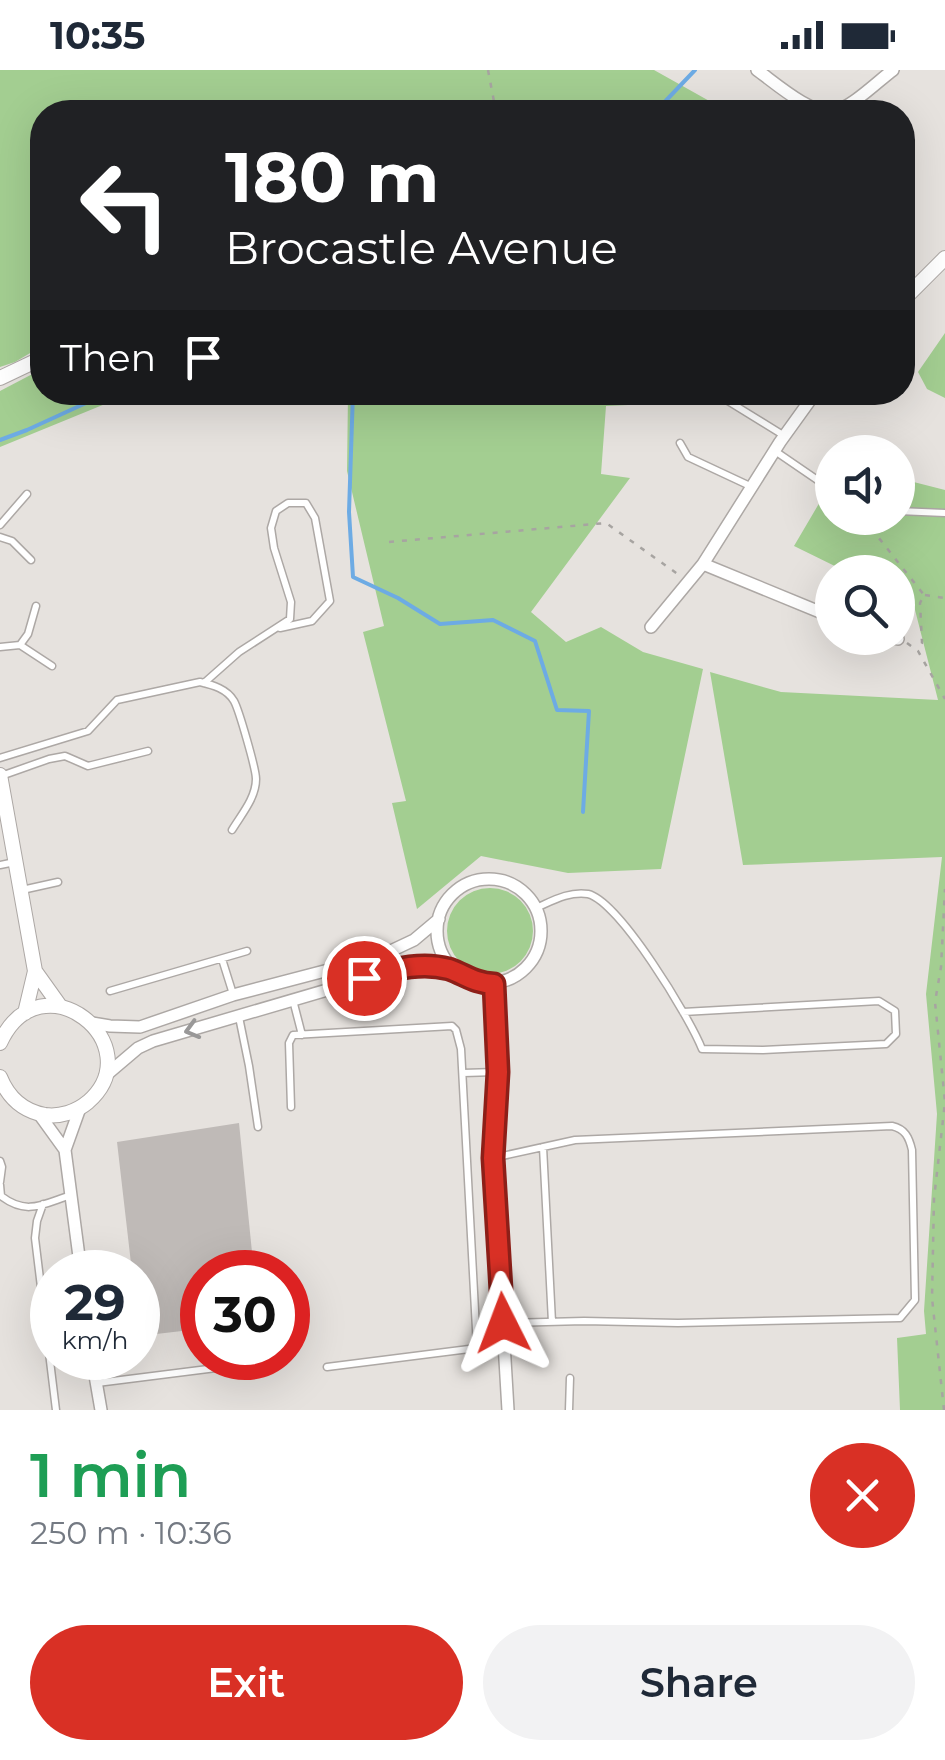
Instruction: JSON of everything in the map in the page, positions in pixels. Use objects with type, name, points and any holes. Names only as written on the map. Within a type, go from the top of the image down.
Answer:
[{"type":"street","points":[[757,70],[800,100]]},
{"type":"street","points":[[853,100],[893,70]]},
{"type":"street","points":[[915,288],[945,258]]},
{"type":"street","points":[[0,378],[30,364]]},
{"type":"street","points":[[652,628],[703,564],[807,405]]},
{"type":"street","points":[[703,564],[815,610]]},
{"type":"street","points":[[0,776],[35,971],[25,1013]]},
{"type":"street","points":[[105,1076],[138,1048],[153,1041],[409,966],[431,965],[480,983],[508,980],[531,963],[538,950],[541,922],[528,896],[504,881],[490,879],[463,886],[444,906],[438,919],[440,947],[454,971]]},
{"type":"street","points":[[0,1043],[6,1031],[25,1013],[42,1006],[60,1006],[110,1026],[140,1027],[233,995],[378,957],[414,940],[438,919]]},
{"type":"street","points":[[35,971],[60,1006]]},
{"type":"street","points":[[494,984],[498,1072],[493,1158],[508,1410]]},
{"type":"street","points":[[0,1076],[7,1099],[26,1109],[53,1116],[80,1108],[100,1088],[105,1076],[106,1048],[92,1022]]},
{"type":"street","points":[[78,1250],[66,1150],[80,1108]]},
{"type":"street","points":[[39,1114],[66,1150]]},
{"type":"street","points":[[96,1380],[101,1410]]},
{"type":"lane","points":[[734,405],[784,436]]},
{"type":"lane","points":[[680,443],[688,456],[752,486]]},
{"type":"lane","points":[[774,450],[815,478]]},
{"type":"lane","points":[[0,525],[26,494]]},
{"type":"lane","points":[[204,683],[239,652],[290,619],[290,602],[270,528],[276,511],[288,503],[306,502],[316,518],[330,601],[312,621],[280,628]]},
{"type":"lane","points":[[915,512],[945,513]]},
{"type":"lane","points":[[0,537],[12,541],[32,560]]},
{"type":"lane","points":[[0,648],[20,644],[28,634],[36,606]]},
{"type":"lane","points":[[20,644],[52,666]]},
{"type":"lane","points":[[0,758],[88,731],[117,700],[204,683],[224,690],[234,701],[256,778],[252,796],[232,830]]},
{"type":"lane","points":[[0,776],[66,756],[88,766],[148,751]]},
{"type":"lane","points":[[0,865],[16,862]]},
{"type":"lane","points":[[21,890],[58,882]]},
{"type":"lane","points":[[536,908],[564,895],[590,894],[611,909],[683,1012],[702,1049],[886,1044],[896,1034],[894,1011],[879,1001],[683,1012]]},
{"type":"lane","points":[[110,992],[247,951]]},
{"type":"lane","points":[[222,958],[233,995]]},
{"type":"lane","points":[[294,1000],[302,1035]]},
{"type":"lane","points":[[239,1016],[258,1127]]},
{"type":"lane","points":[[291,1108],[289,1043],[293,1036],[452,1026],[456,1030],[461,1049],[478,1348]]},
{"type":"lane","points":[[462,1073],[498,1072]]},
{"type":"lane","points":[[493,1158],[575,1140],[892,1126],[904,1132],[912,1150],[914,1300],[900,1318],[503,1323]]},
{"type":"lane","points":[[543,1147],[552,1322]]},
{"type":"lane","points":[[0,1161],[2,1196],[12,1204],[28,1209],[71,1196]]},
{"type":"lane","points":[[43,1204],[35,1238],[56,1410]]},
{"type":"lane","points":[[328,1367],[504,1348]]},
{"type":"lane","points":[[96,1383],[180,1372]]},
{"type":"lane","points":[[569,1410],[570,1378]]},
{"type":"path","points":[[488,70],[494,100]]},
{"type":"path","points":[[389,542],[606,523],[689,582]]},
{"type":"path","points":[[877,535],[924,595],[945,598]]},
{"type":"path","points":[[924,595],[920,603],[922,643],[916,650],[945,699]]},
{"type":"path","points":[[944,1410],[932,1298],[934,1199],[945,1102],[935,1002],[945,889]]},
{"type":"green space","points":[[0,70],[654,70],[708,100],[30,100],[30,353],[0,367]]},
{"type":"green space","points":[[945,333],[945,398],[927,389],[918,372]]},
{"type":"green space","points":[[30,375],[30,405],[103,405],[0,447],[0,391]]},
{"type":"green space","points":[[348,405],[628,405],[606,406],[601,474],[630,478],[531,612],[566,642],[601,627],[643,652],[703,669],[661,869],[568,873],[481,856],[417,909],[392,803],[406,801],[363,632],[384,626],[347,471]]},
{"type":"green space","points":[[915,482],[945,490],[945,1410],[900,1410],[897,1338],[926,1334],[924,1311],[937,1114],[926,994],[942,857],[743,865],[710,672],[781,692],[938,700],[915,610],[915,555],[815,556],[794,546],[815,510],[815,535],[915,535]]},
{"type":"green space","points":[[490,888],[514,895],[526,907],[533,931],[526,955],[514,967],[490,974],[466,967],[454,955],[447,931],[454,907],[466,895]]},
{"type":"building","points":[[239,1123],[252,1250],[180,1250],[180,1331],[160,1334],[160,1250],[129,1250],[117,1142]]},
{"type":"waterway","points":[[666,100],[695,70]]},
{"type":"waterway","points":[[0,440],[82,405]]},
{"type":"waterway","points":[[353,405],[349,512],[353,577],[440,624],[493,620],[535,641],[557,710],[589,711],[583,812]]},
{"type":"route","points":[[364,978],[418,964],[494,984],[498,1072],[493,1158],[503,1323]]}]
